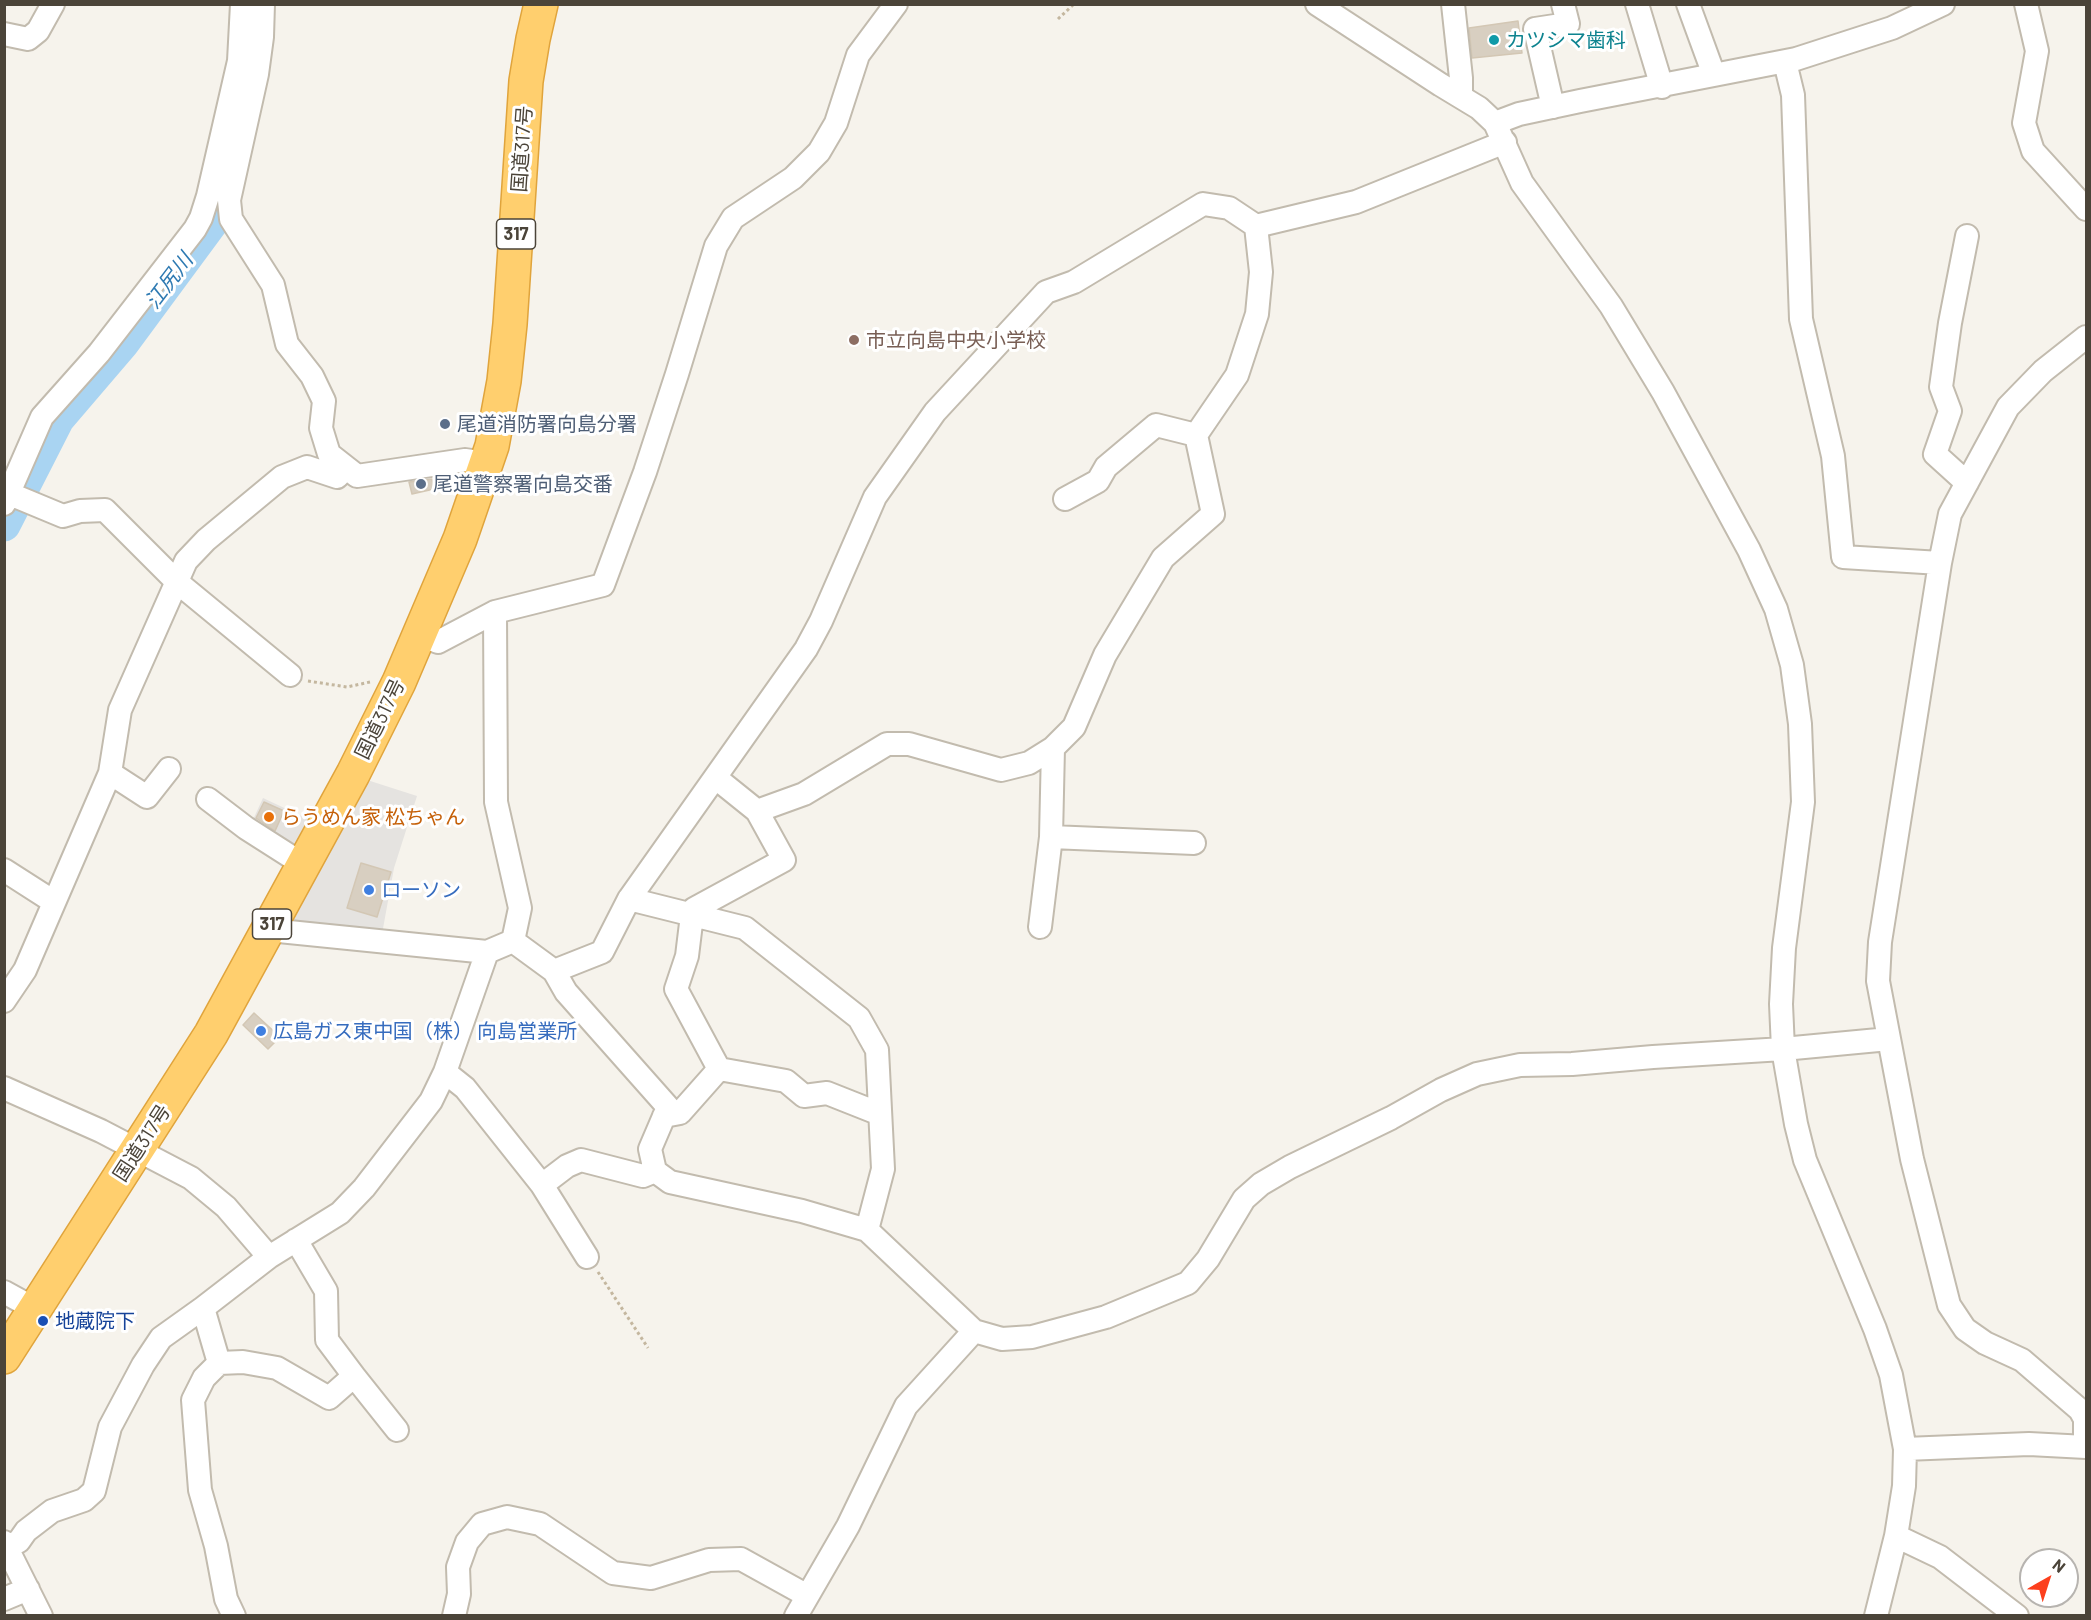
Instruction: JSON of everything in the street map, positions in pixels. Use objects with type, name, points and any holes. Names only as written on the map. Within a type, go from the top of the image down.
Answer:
[{"type":"highway","name":"国道317号","points":[[4,1357],[212,1035],[353,774],[399,682],[460,539],[492,446],[505,369],[526,81],[541,4]]},
{"type":"street","points":[[4,34],[28,39],[38,31],[53,4]]},
{"type":"street","points":[[242,4],[239,61],[201,218],[195,229],[99,353],[42,417],[14,499],[63,516],[80,511],[105,510],[177,582],[290,675]]},
{"type":"street","points":[[263,4],[262,37],[256,74],[229,200],[231,219],[273,285],[287,344],[312,376],[324,401],[321,428],[328,454],[357,476],[465,460],[486,464]]},
{"type":"street","points":[[420,635],[438,642],[495,612],[603,585],[645,472],[716,246],[734,218],[793,178],[819,152],[836,123],[858,55],[896,4]]},
{"type":"street","points":[[1317,4],[1479,108],[1500,133],[1522,183],[1611,306],[1663,392],[1749,550],[1776,609],[1792,664],[1800,724],[1803,802],[1784,948],[1781,1004],[1783,1049],[1796,1124],[1805,1160],[1875,1329],[1891,1375],[1905,1449],[1904,1486],[1896,1536],[1876,1616]]},
{"type":"street","points":[[1453,4],[1461,96]]},
{"type":"street","points":[[1553,107],[1535,29],[1568,24],[1563,4]]},
{"type":"street","points":[[1637,4],[1662,87]]},
{"type":"street","points":[[1688,4],[1714,75]]},
{"type":"street","points":[[554,971],[602,952],[629,900],[806,649],[821,621],[875,497],[935,412],[1047,292],[1074,282],[1203,204],[1229,208],[1256,226],[1356,202],[1500,133],[1519,114],[1785,62],[1873,35],[1943,4]]},
{"type":"street","points":[[2026,4],[2037,51],[2024,123],[2033,151],[2086,209]]},
{"type":"street","points":[[1785,62],[1793,95],[1801,319],[1833,456],[1843,557],[1940,563]]},
{"type":"street","points":[[757,811],[804,794],[887,744],[909,744],[1001,770],[1029,763],[1053,748],[1074,727],[1105,655],[1163,558],[1213,514],[1196,435],[1237,375],[1257,314],[1261,272],[1256,226]]},
{"type":"street","points":[[1967,236],[1950,323],[1941,387],[1950,411],[1935,454],[1967,483]]},
{"type":"street","points":[[1905,1449],[2029,1444],[2086,1446],[2085,1419],[2079,1410],[2022,1360],[1985,1342],[1965,1329],[1949,1305],[1912,1159],[1878,981],[1880,942],[1940,563],[1950,514],[2008,407],[2043,371],[2086,337]]},
{"type":"street","points":[[1065,499],[1098,481],[1106,467],[1156,425],[1196,435]]},
{"type":"street","points":[[4,1001],[25,970],[111,773],[120,710],[186,561],[206,540],[282,477],[307,467],[337,477],[346,468]]},
{"type":"street","points":[[495,612],[496,802],[520,908],[513,941]]},
{"type":"street","points":[[1040,927],[1051,837],[1053,748]]},
{"type":"street","points":[[111,773],[147,797],[169,769]]},
{"type":"street","points":[[716,778],[757,811],[784,860],[694,909],[692,915],[687,956],[676,989],[719,1069]]},
{"type":"street","points":[[208,799],[246,828],[304,865]]},
{"type":"street","points":[[1051,837],[1194,843]]},
{"type":"street","points":[[4,870],[54,902]]},
{"type":"street","points":[[629,900],[745,928],[859,1018],[877,1050],[883,1168],[867,1230]]},
{"type":"street","points":[[269,930],[487,952],[513,941]]},
{"type":"street","points":[[513,941],[554,971],[566,992],[668,1107],[650,1149],[655,1172],[670,1182],[802,1211],[867,1230],[974,1331],[1002,1339],[1032,1337],[1106,1317],[1188,1283],[1208,1259],[1244,1199],[1261,1184],[1441,1090],[1478,1074],[1520,1065],[1572,1064],[1889,1039]]},
{"type":"street","points":[[41,1616],[6,1544],[19,1540],[52,1511],[84,1500],[94,1491],[110,1427],[143,1365],[161,1338],[269,1257],[340,1213],[364,1188],[431,1101],[445,1072],[487,952]]},
{"type":"street","points":[[719,1069],[786,1081],[804,1096],[827,1094],[880,1114]]},
{"type":"street","points":[[664,1116],[680,1113],[719,1069]]},
{"type":"street","points":[[445,1072],[465,1088],[542,1185],[587,1257]]},
{"type":"street","points":[[4,1088],[101,1131],[191,1178],[226,1207],[269,1257]]},
{"type":"street","points":[[542,1185],[567,1166],[581,1160],[643,1176],[655,1172]]},
{"type":"street","points":[[296,1240],[326,1291],[327,1341],[397,1430]]},
{"type":"street","points":[[4,1292],[35,1309]]},
{"type":"street","points":[[203,1308],[219,1363]]},
{"type":"street","points":[[796,1616],[806,1595],[848,1526],[906,1406],[974,1331]]},
{"type":"street","points":[[234,1616],[226,1599],[216,1546],[201,1490],[194,1400],[204,1378],[219,1363],[243,1362],[277,1368],[329,1398],[379,1407]]},
{"type":"street","points":[[329,1398],[354,1376]]},
{"type":"street","points":[[453,1616],[459,1594],[458,1567],[467,1542],[482,1524],[507,1517],[540,1524],[613,1573],[651,1578],[709,1560],[741,1558],[806,1595]]},
{"type":"street","points":[[1896,1536],[1940,1557],[2017,1616]]},
{"type":"street","points":[[4,1599],[28,1589]]},
{"type":"path","points":[[1058,19],[1074,4]]},
{"type":"path","points":[[290,675],[313,683],[347,687],[386,678],[399,682]]},
{"type":"path","points":[[587,1257],[648,1348]]},
{"type":"shaded area","points":[[364,779],[417,796],[394,868],[382,934],[290,925]],"holes":[[[361,863],[390,872],[377,917],[348,908]]]},
{"type":"shaded area","points":[[263,798],[310,820],[298,845],[251,824]],"holes":[[[264,802],[284,811],[274,832],[254,823]]]},
{"type":"building","name":"カツシマ歯科","points":[[1518,21],[1522,53],[1472,58],[1469,28]]},
{"type":"building","points":[[432,479],[434,489],[412,494],[409,482]]},
{"type":"building","name":"らうめん家 松ちゃん","points":[[264,802],[284,811],[275,831],[256,818]]},
{"type":"building","points":[[361,863],[391,872],[377,917],[347,908]]},
{"type":"building","name":"広島ガス東中国（株） 向島営業所","points":[[254,1013],[280,1037],[268,1049],[243,1025]]},
{"type":"waterway","name":"江尻川","points":[[4,525],[58,419],[123,343],[216,217],[228,164]]},
{"type":"place","name":"カツシマ歯科","points":[[1494,40]]},
{"type":"place","name":"市立向島中央小学校","points":[[854,340]]},
{"type":"place","name":"尾道消防署向島分署","points":[[445,424]]},
{"type":"place","name":"尾道警察署向島交番","points":[[421,484]]},
{"type":"place","name":"らうめん家 松ちゃん","points":[[269,817]]},
{"type":"place","name":"ローソン","points":[[369,890]]},
{"type":"place","name":"広島ガス東中国（株） 向島営業所","points":[[261,1031]]},
{"type":"place","name":"地蔵院下","points":[[43,1321]]}]
